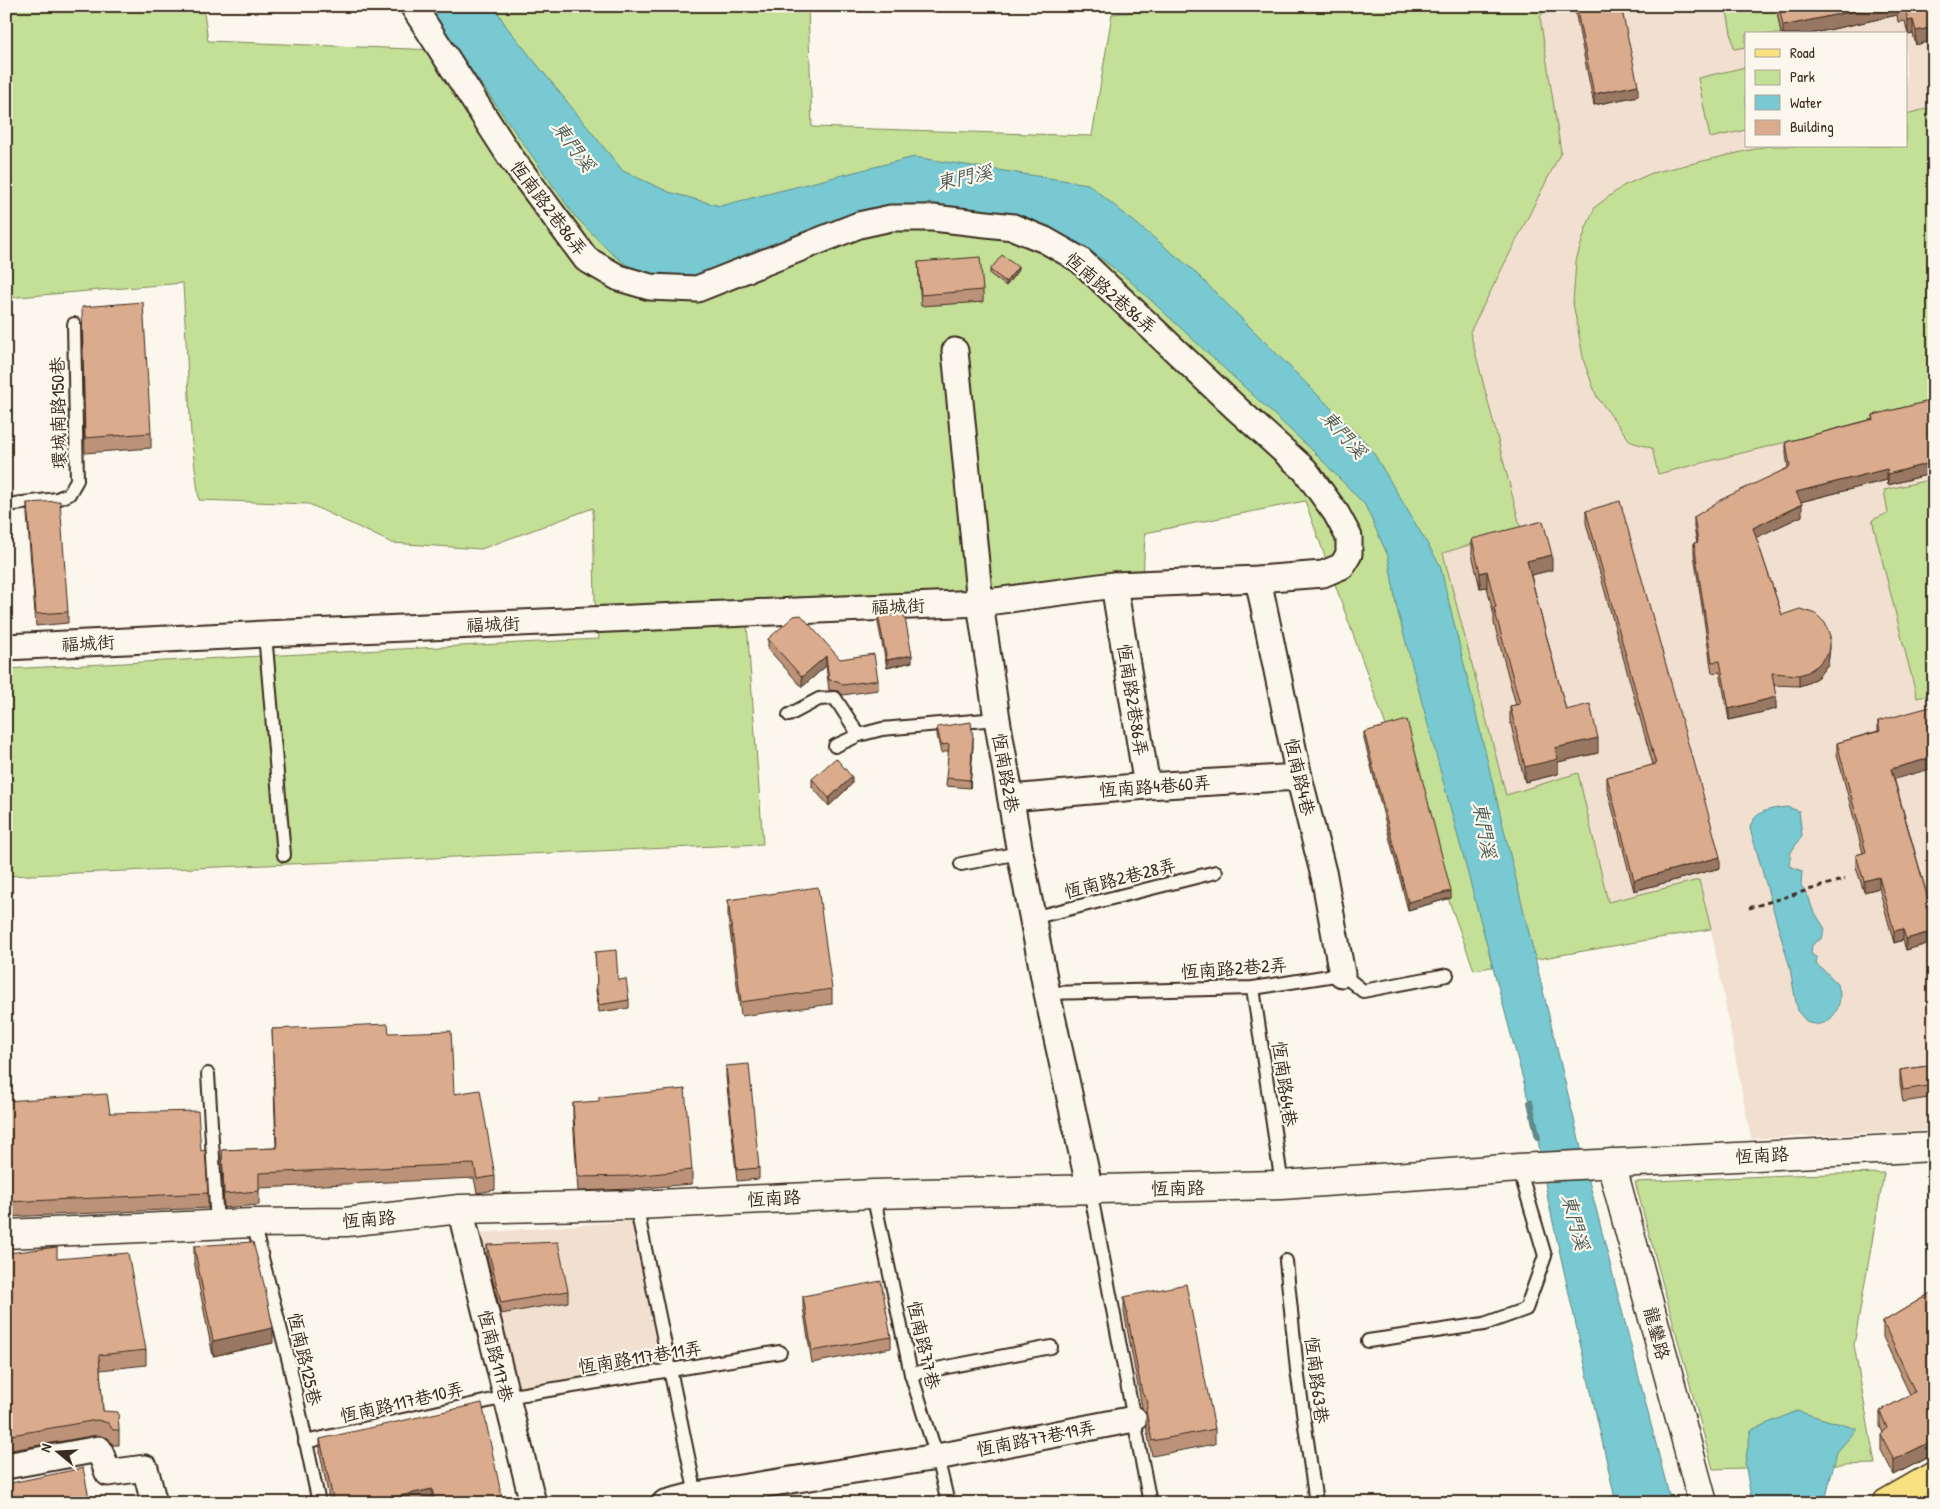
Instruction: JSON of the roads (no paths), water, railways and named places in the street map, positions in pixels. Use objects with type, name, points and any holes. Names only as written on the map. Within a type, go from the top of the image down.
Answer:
[{"type":"main road","points":[[1887,1503],[1934,1476]]},
{"type":"street","name":"恆南路2巷86弄","points":[[413,6],[511,158],[564,231],[586,259],[619,278],[650,287],[697,289],[859,225],[891,218],[933,218],[1013,227],[1045,240],[1080,260],[1304,470],[1336,513],[1349,537],[1349,554],[1342,566],[1323,574],[1258,579],[1114,585],[980,603]]},
{"type":"street","name":"恆南路2巷","points":[[955,351],[980,603],[997,719],[1046,993],[1090,1190]]},
{"type":"street","name":"恆南路4巷","points":[[1258,579],[1299,777],[1324,876],[1342,974]]},
{"type":"street","name":"恆南路2巷86弄","points":[[1114,585],[1147,786]]},
{"type":"street","name":"福城街","points":[[6,647],[980,603]]},
{"type":"street","name":"恆南路4巷60弄","points":[[1011,798],[1147,786],[1299,777]]},
{"type":"street","name":"恆南路","points":[[6,1234],[253,1223],[346,1222],[460,1209],[636,1205],[873,1194],[1282,1186],[1530,1167],[1934,1147]]},
{"type":"street","name":"龍鑾路","points":[[1601,1164],[1703,1503]]},
{"type":"street","name":"恆南路117巷","points":[[460,1209],[533,1503]]},
{"type":"street","name":"恆南路77巷19弄","points":[[938,1457],[1134,1419]]},
{"type":"street","points":[[6,1466],[99,1448],[108,1473],[145,1468],[154,1503]]},
{"type":"street","points":[[666,1503],[696,1495],[938,1457]]},
{"type":"lane","name":"環城南路150巷","points":[[6,505],[57,499],[69,494],[77,480],[74,324]]},
{"type":"lane","points":[[265,634],[284,855]]},
{"type":"lane","points":[[789,715],[819,699],[835,698],[859,735]]},
{"type":"lane","points":[[836,746],[859,735],[882,729],[997,719]]},
{"type":"lane","points":[[961,864],[1020,853]]},
{"type":"lane","name":"恆南路2巷28弄","points":[[1032,918],[1216,872]]},
{"type":"lane","points":[[1342,974],[1363,991],[1446,975]]},
{"type":"lane","name":"恆南路2巷2弄","points":[[1046,993],[1253,988],[1342,974]]},
{"type":"lane","name":"恆南路64巷","points":[[1253,988],[1282,1186]]},
{"type":"lane","points":[[208,1074],[217,1225]]},
{"type":"lane","points":[[1368,1340],[1484,1324],[1526,1309],[1545,1256],[1530,1167]]},
{"type":"lane","points":[[1090,1190],[1150,1503]]},
{"type":"lane","name":"恆南路77巷","points":[[873,1194],[911,1374],[938,1457],[948,1503]]},
{"type":"lane","points":[[636,1205],[696,1495]]},
{"type":"lane","name":"恆南路125巷","points":[[253,1223],[289,1362],[319,1503]]},
{"type":"lane","name":"恆南路63巷","points":[[1286,1261],[1297,1370],[1316,1503]]},
{"type":"lane","points":[[911,1374],[1051,1348]]},
{"type":"lane","name":"恆南路117巷11弄","points":[[506,1397],[780,1352]]},
{"type":"lane","name":"恆南路117巷10弄","points":[[305,1442],[506,1397]]},
{"type":"water","points":[[426,6],[494,6],[506,26],[623,171],[669,192],[720,206],[914,157],[1088,184],[1192,269],[1370,447],[1440,565],[1590,1185],[1671,1503],[1616,1503],[1548,1200],[1536,1128],[1397,609],[1388,556],[1365,505],[1313,451],[1128,279],[1087,248],[1040,229],[940,207],[690,279],[657,275],[628,266],[610,252],[574,215]]},
{"type":"water","points":[[1787,807],[1799,811],[1802,836],[1791,852],[1789,866],[1802,871],[1801,885],[1825,929],[1822,938],[1812,945],[1811,954],[1817,958],[1816,964],[1834,980],[1840,991],[1839,1003],[1834,1014],[1826,1022],[1819,1024],[1808,1023],[1799,1013],[1790,968],[1750,828],[1755,817],[1759,814]]},
{"type":"water","points":[[1797,1411],[1857,1429],[1837,1452],[1825,1501],[1821,1503],[1752,1503],[1745,1463],[1751,1430]]},
{"type":"waterway","name":"東門溪","points":[[1530,1102],[1538,1138]]}]
